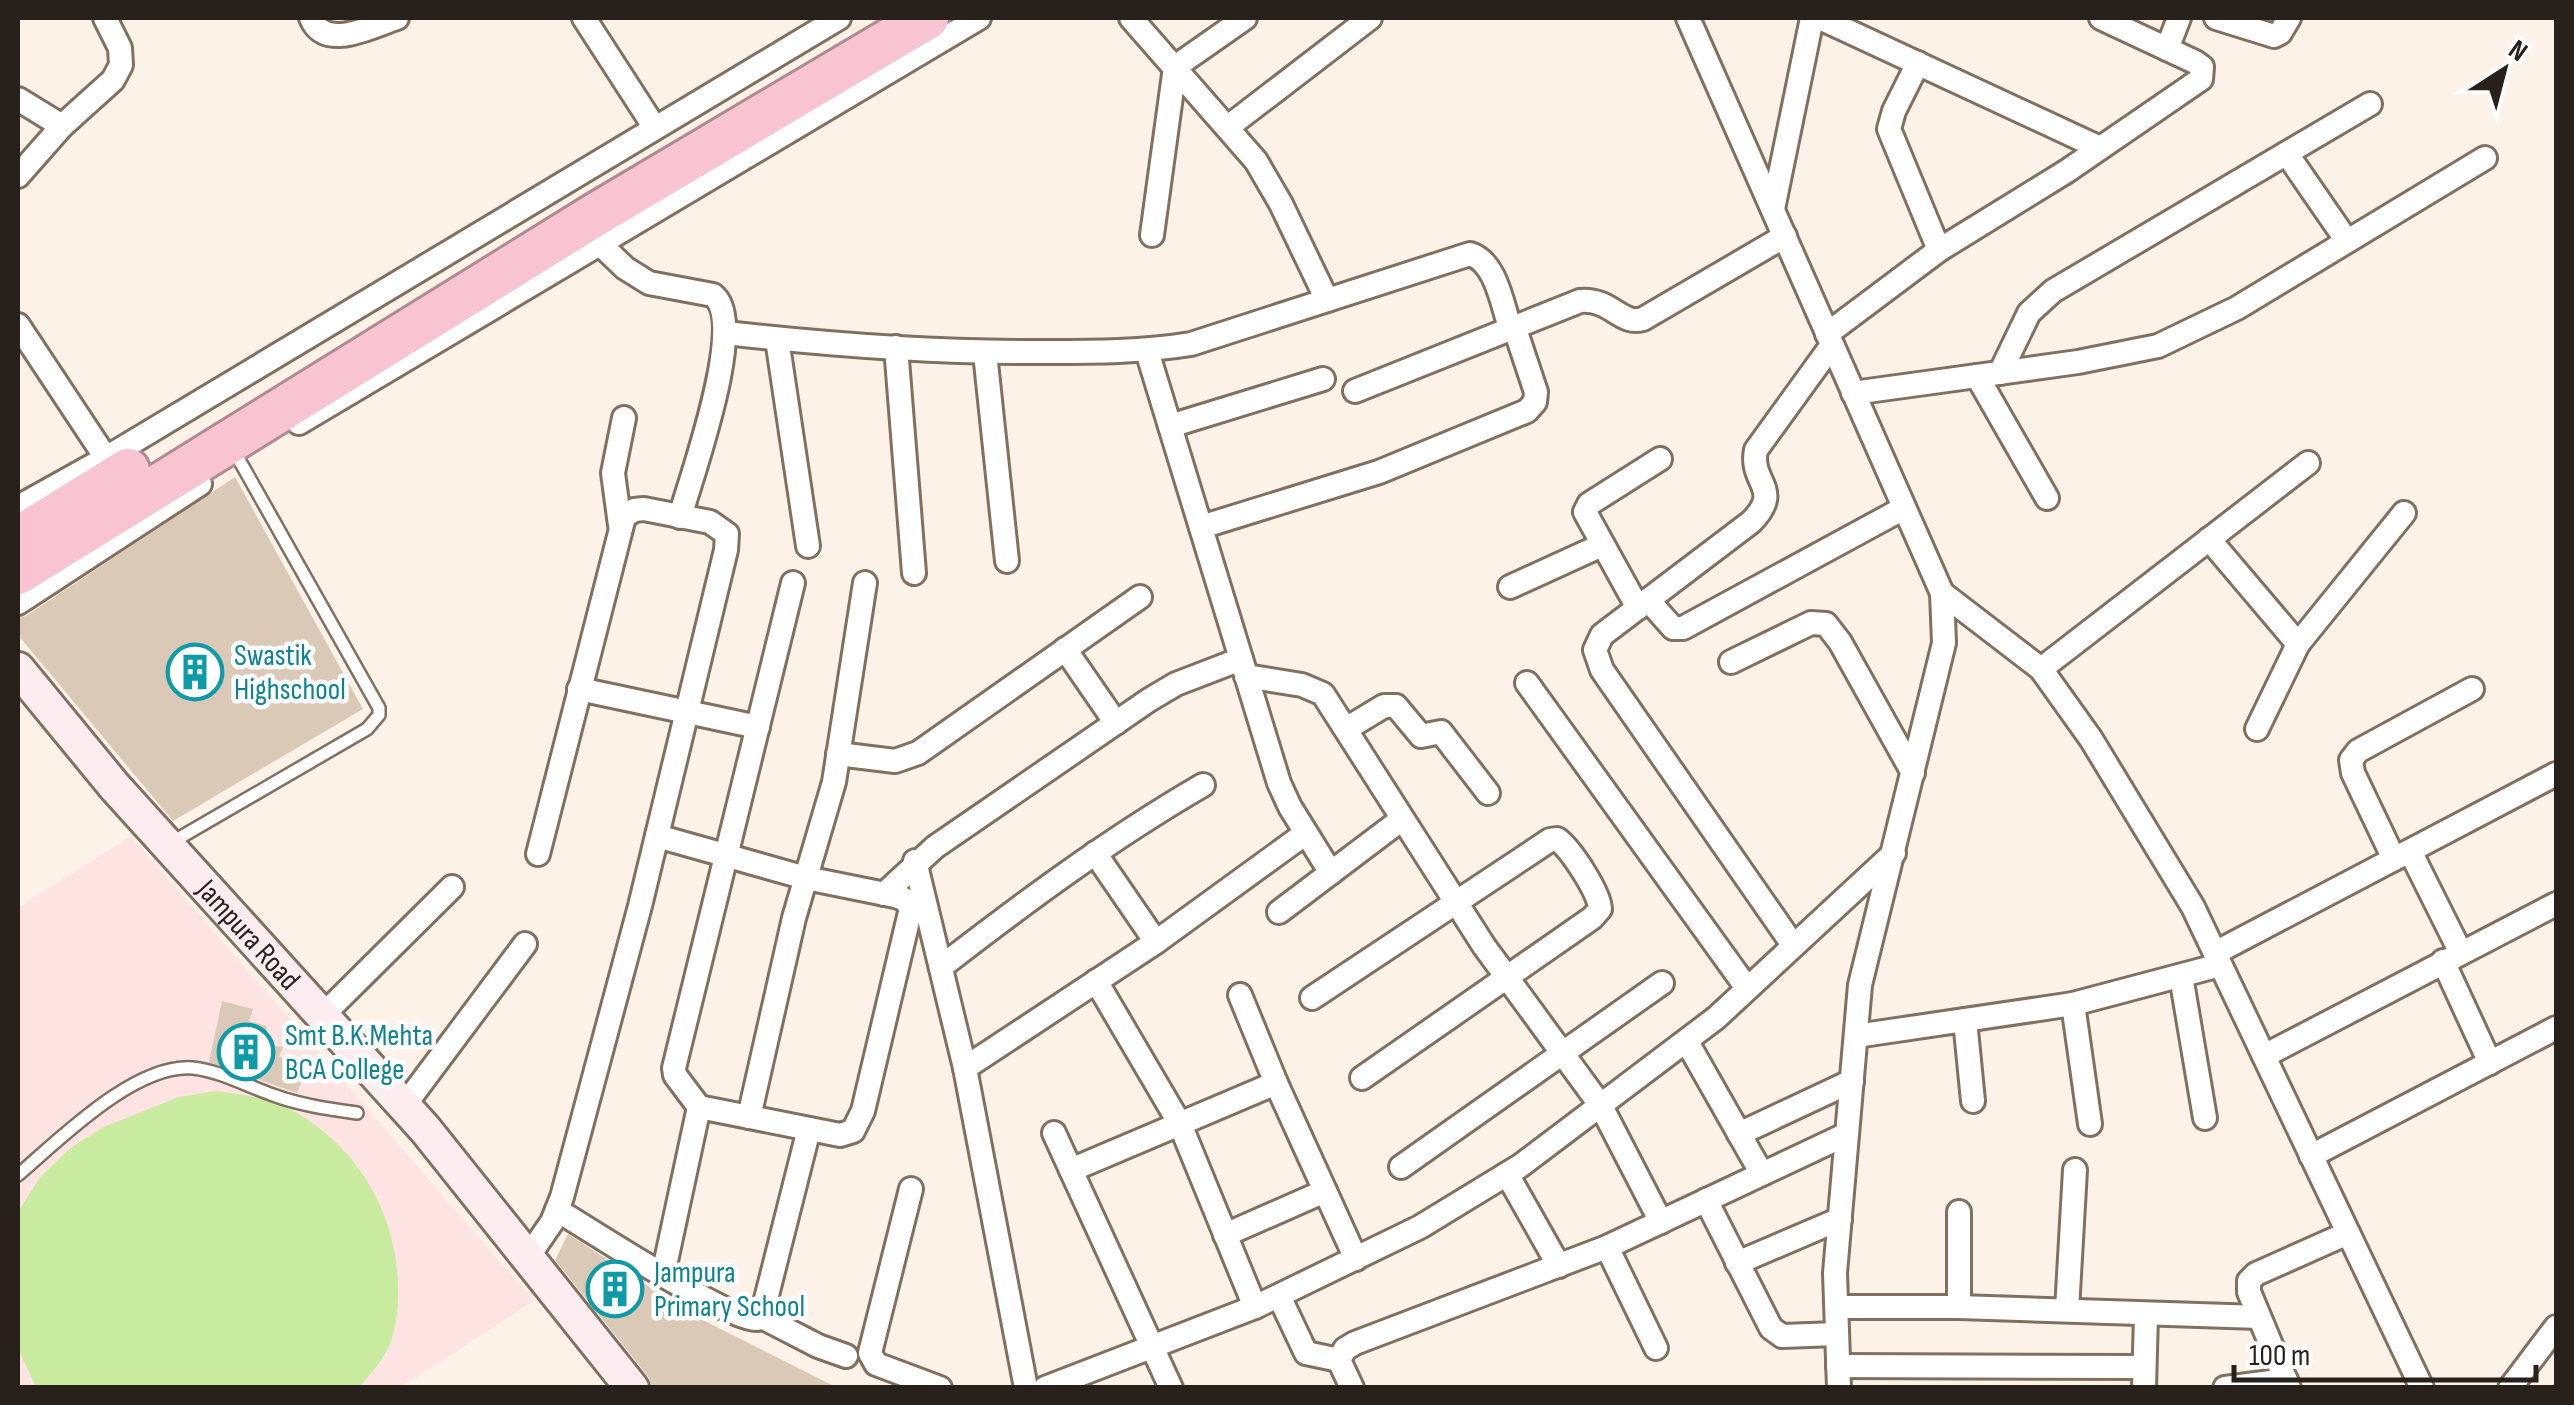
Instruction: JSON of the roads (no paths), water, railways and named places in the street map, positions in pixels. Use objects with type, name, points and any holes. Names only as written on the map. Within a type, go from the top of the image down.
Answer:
[{"type":"highway","points":[[18,538],[880,18]]},
{"type":"highway","points":[[18,573],[233,450],[595,216],[928,18]]},
{"type":"street","points":[[18,176],[62,126],[98,98],[113,80],[121,65],[120,48],[106,18]]},
{"type":"street","points":[[311,18],[315,27],[334,36],[397,18]]},
{"type":"street","points":[[584,18],[656,128]]},
{"type":"street","points":[[18,507],[838,18]]},
{"type":"street","points":[[18,604],[233,450],[600,244],[979,18]]},
{"type":"street","points":[[1131,18],[1256,161],[1327,300]]},
{"type":"street","points":[[1152,234],[1175,67],[1245,18]]},
{"type":"street","points":[[1228,126],[1370,18]]},
{"type":"street","points":[[1688,18],[1942,593],[1944,642],[1860,985],[1835,1273],[1839,1377],[2144,1377],[2146,1315]]},
{"type":"street","points":[[1773,209],[1812,18]]},
{"type":"street","points":[[1820,18],[2100,148]]},
{"type":"street","points":[[2167,49],[2179,18]]},
{"type":"street","points":[[2216,18],[2274,36],[2280,34],[2289,18]]},
{"type":"street","points":[[1793,945],[1602,670],[1597,643],[1602,635],[1750,522],[1764,507],[1766,494],[1755,465],[1756,450],[1829,339],[1939,250],[2100,148],[2201,78],[2202,68],[2107,19]]},
{"type":"street","points":[[1918,63],[1894,111],[1890,129],[1939,250]]},
{"type":"street","points":[[18,99],[62,126]]},
{"type":"street","points":[[1989,374],[2038,302],[2370,104]]},
{"type":"street","points":[[2287,154],[2347,241]]},
{"type":"street","points":[[1852,393],[2128,355],[2158,346],[2237,308],[2485,158]]},
{"type":"street","points":[[1355,391],[1590,300],[1608,305],[1636,322],[1784,236]]},
{"type":"street","points":[[600,244],[638,278],[662,287],[713,294],[723,306],[726,333],[718,380],[680,517]]},
{"type":"street","points":[[726,333],[985,352],[1147,351],[1191,344],[1470,254],[1482,258],[1536,392],[1535,402],[1526,410],[1379,472],[1201,527]]},
{"type":"street","points":[[18,325],[106,458]]},
{"type":"street","points":[[776,339],[808,546]]},
{"type":"street","points":[[896,347],[914,573]]},
{"type":"street","points":[[1147,351],[1278,783],[1330,873]]},
{"type":"street","points":[[985,352],[1006,562]]},
{"type":"street","points":[[1989,374],[2047,498]]},
{"type":"street","points":[[1170,426],[1323,378]]},
{"type":"street","points":[[620,524],[613,473],[624,418]]},
{"type":"street","points":[[1660,460],[1586,508],[1602,545],[1643,604],[1673,628],[1683,628],[1904,508]]},
{"type":"street","points":[[2041,669],[2308,463]]},
{"type":"street","points":[[528,1257],[558,1210],[657,836],[728,541],[718,525],[634,510],[620,524],[538,854]]},
{"type":"street","points":[[2257,729],[2298,644],[2404,513]]},
{"type":"street","points":[[2209,540],[2298,644]]},
{"type":"street","points":[[1510,587],[1602,545]]},
{"type":"street","points":[[664,1275],[698,1108],[697,1101],[674,1075],[674,1068],[793,583]]},
{"type":"street","points":[[749,1117],[806,878],[834,782],[866,583]]},
{"type":"street","points":[[1942,593],[2041,669],[2102,756],[2193,907],[2422,1388]]},
{"type":"street","points":[[838,754],[895,761],[918,752],[1140,597]]},
{"type":"street","points":[[1731,662],[1811,623],[1826,624],[1840,642],[1913,774]]},
{"type":"street","points":[[1065,650],[1116,723]]},
{"type":"street","points":[[884,894],[915,861],[1176,684],[1244,667],[1316,688],[1455,902],[1600,1106],[1661,1222]]},
{"type":"street","name":"Jampura Road","points":[[18,669],[167,845],[404,1106],[632,1388]]},
{"type":"street","points":[[1527,683],[1747,988]]},
{"type":"street","points":[[580,689],[758,727]]},
{"type":"street","points":[[2472,689],[2358,752],[2351,760],[2354,773],[2402,855],[2452,957],[2490,1063]]},
{"type":"street","points":[[1346,729],[1384,706],[1396,706],[1421,736],[1441,732],[1488,793]]},
{"type":"street","points":[[1856,1036],[2073,1004],[2180,976],[2218,959],[2556,774]]},
{"type":"street","points":[[941,967],[1030,897],[1203,785]]},
{"type":"street","points":[[1279,912],[1402,819]]},
{"type":"street","points":[[965,1068],[1156,942],[1306,833]]},
{"type":"street","points":[[657,836],[806,878],[904,899],[911,908],[864,1111],[857,1126],[848,1134],[698,1108]]},
{"type":"street","points":[[1312,998],[1550,840],[1557,839],[1565,846],[1599,898],[1600,908],[1592,918],[1362,1078]]},
{"type":"street","points":[[1046,1388],[1279,1296],[1420,1227],[1507,1174],[1687,1042],[1894,852]]},
{"type":"street","points":[[1095,854],[1156,942]]},
{"type":"street","points":[[915,861],[965,1068],[1026,1388]]},
{"type":"street","points":[[322,1016],[452,888]]},
{"type":"street","points":[[2264,1056],[2556,904]]},
{"type":"street","points":[[404,1106],[526,944]]},
{"type":"street","points":[[2180,976],[2205,1118]]},
{"type":"street","points":[[1096,982],[1180,1124],[1255,1307]]},
{"type":"street","points":[[1400,1167],[1662,983]]},
{"type":"street","points":[[1240,995],[1356,1259]]},
{"type":"street","points":[[2073,1004],[2090,1124]]},
{"type":"street","points":[[1965,1020],[1972,1101]]},
{"type":"street","points":[[2311,1156],[2556,1028]]},
{"type":"street","points":[[1687,1042],[1762,1174]]},
{"type":"street","points":[[1739,1134],[1852,1081]]},
{"type":"street","points":[[1071,1170],[1276,1082]]},
{"type":"street","points":[[558,1210],[664,1275],[753,1320],[760,1316],[809,1129]]},
{"type":"street","points":[[1054,1133],[1171,1388]]},
{"type":"street","points":[[1339,1360],[1354,1343],[1607,1247],[1847,1134]]},
{"type":"street","points":[[2068,1310],[2075,1170]]},
{"type":"street","points":[[1507,1174],[1559,1266]]},
{"type":"street","points":[[911,1189],[870,1352],[876,1364],[940,1388]]},
{"type":"street","points":[[1225,1234],[1325,1191]]},
{"type":"street","points":[[1706,1200],[1765,1320],[1776,1333],[1838,1334]]},
{"type":"street","points":[[1959,1212],[1959,1307]]},
{"type":"street","points":[[1736,1262],[1840,1219]]},
{"type":"street","points":[[2226,1388],[2287,1384],[2248,1287],[2251,1278],[2348,1232]]},
{"type":"street","points":[[1607,1247],[1656,1348]]},
{"type":"street","points":[[1279,1296],[1306,1353],[1339,1360]]},
{"type":"street","points":[[1837,1307],[1959,1307],[2259,1318]]},
{"type":"street","points":[[760,1316],[846,1356]]},
{"type":"street","points":[[2510,1388],[2553,1339]]},
{"type":"street","points":[[1339,1360],[1352,1388]]},
{"type":"lane","points":[[167,845],[366,729],[379,715],[379,708],[233,450]]},
{"type":"lane","points":[[18,1175],[111,1100],[168,1071],[208,1071],[278,1097],[356,1114]]},
{"type":"place","name":"Swastik Highschool","points":[[195,672]]},
{"type":"place","name":"Smt B.K.Mehta BCA College","points":[[246,1052]]},
{"type":"place","name":"Jampura Primary School","points":[[615,1289]]}]
